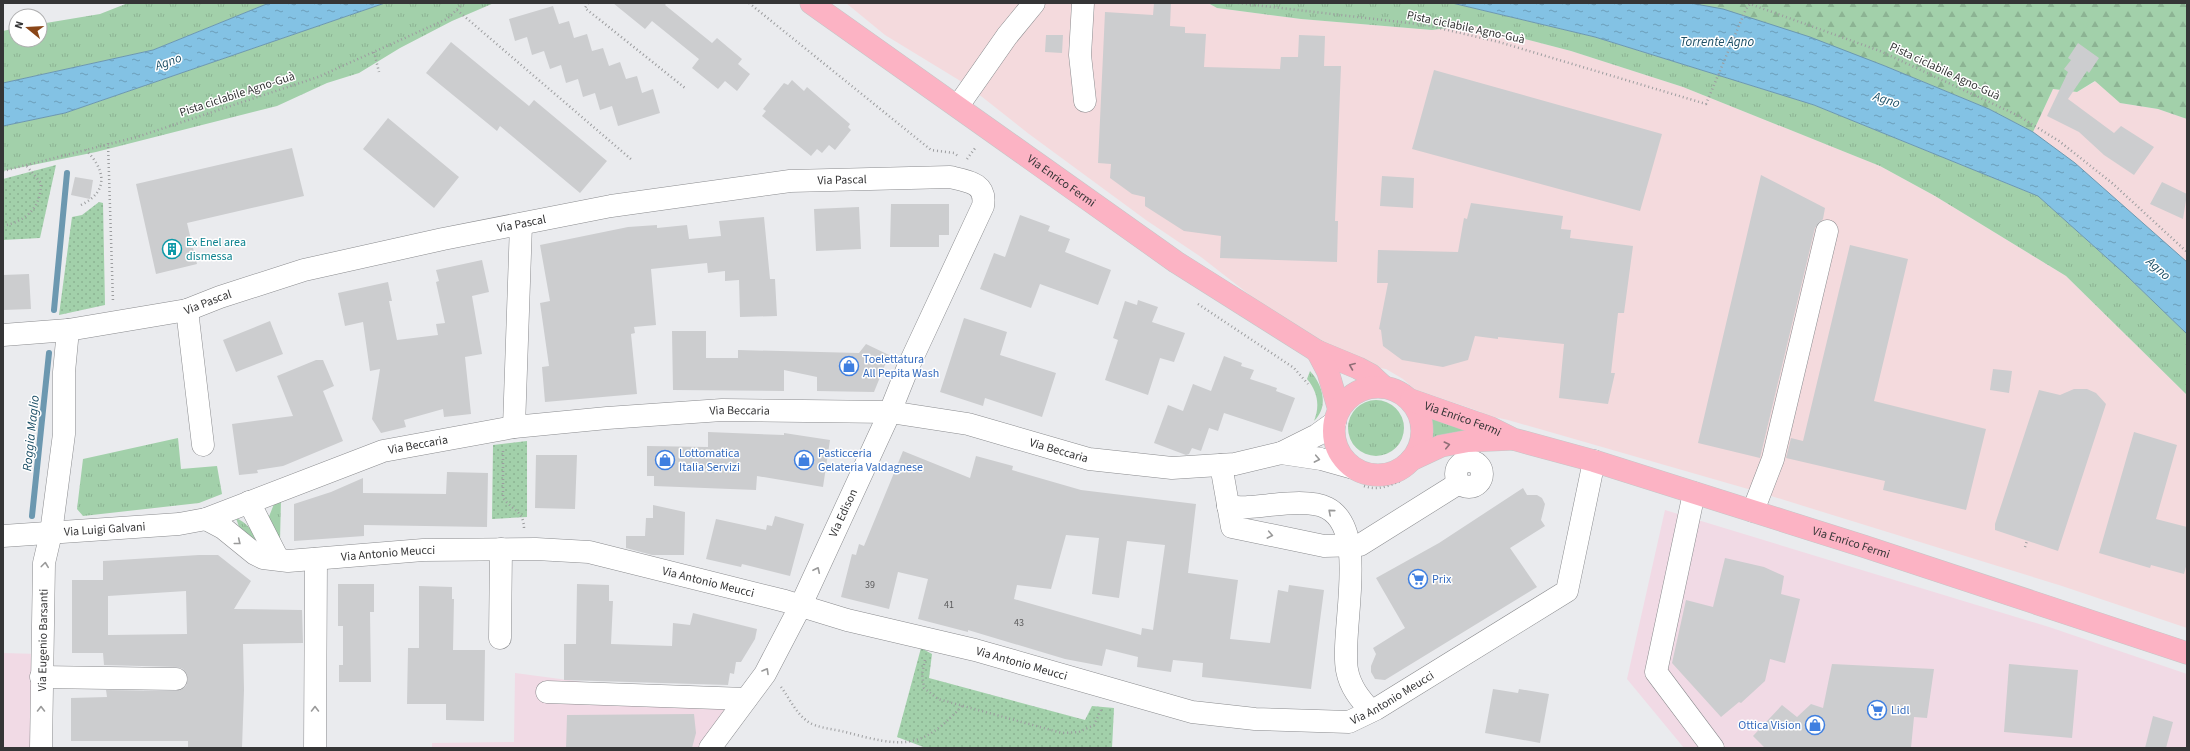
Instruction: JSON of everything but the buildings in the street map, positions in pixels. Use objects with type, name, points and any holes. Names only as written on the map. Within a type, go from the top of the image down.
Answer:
[{"type":"main road","name":"Via Enrico Fermi","points":[[811,3],[1176,262],[1317,351],[1358,368],[1371,375],[1384,387]]},
{"type":"main road","points":[[1317,351],[1328,372],[1337,416],[1336,445],[1356,476],[1366,473],[1380,475],[1393,472],[1406,466],[1407,470],[1421,442],[1422,428],[1419,413],[1411,400],[1399,391],[1384,387],[1359,390],[1346,401],[1337,416]]},
{"type":"main road","name":"Via Enrico Fermi","points":[[1411,400],[1491,428],[1513,439],[1594,461],[1753,511],[1932,568],[2187,653]]},
{"type":"main road","name":"Via Enrico Fermi","points":[[1407,470],[1441,446],[1468,441],[1513,439]]},
{"type":"street","points":[[958,106],[1007,36],[1034,3]]},
{"type":"street","points":[[1084,3],[1080,55],[1085,101]]},
{"type":"street","name":"Via Pascal","points":[[3,335],[68,330],[187,310],[220,297],[304,270],[611,206],[790,181],[950,177],[974,184],[982,190]]},
{"type":"street","name":"Via Edison","points":[[710,748],[765,674],[801,605],[890,412],[905,372],[983,206],[984,197],[982,190]]},
{"type":"street","points":[[514,427],[521,224]]},
{"type":"street","points":[[1753,511],[1773,459],[1827,231]]},
{"type":"street","points":[[187,310],[203,445]]},
{"type":"street","points":[[51,533],[64,434],[64,372],[68,330]]},
{"type":"street","name":"Via Beccaria","points":[[206,519],[383,451],[514,427],[607,418],[722,410],[890,412],[968,424],[1089,460],[1172,468],[1235,464],[1281,452],[1317,435],[1337,416]]},
{"type":"street","name":"Via Beccaria","points":[[1281,452],[1321,459],[1356,476]]},
{"type":"street","name":"Via Antonio Meucci","points":[[206,519],[223,528],[255,554],[263,558],[288,561],[423,550],[589,552],[801,605],[847,620],[982,652],[1192,712],[1255,719],[1349,722],[1371,711],[1567,591],[1594,461]]},
{"type":"street","points":[[1221,465],[1232,527],[1324,546],[1360,545],[1459,483]]},
{"type":"street","points":[[1694,493],[1656,672],[1713,748]]},
{"type":"street","points":[[249,502],[278,559]]},
{"type":"street","points":[[1228,506],[1248,508],[1282,503],[1313,505],[1328,508],[1343,523],[1351,545],[1347,670],[1355,693],[1371,711]]},
{"type":"street","name":"Via Luigi Galvani","points":[[3,536],[179,524],[206,519]]},
{"type":"street","name":"Via Eugenio Barsanti","points":[[40,748],[44,563],[51,533]]},
{"type":"street","points":[[500,638],[501,550]]},
{"type":"street","points":[[315,748],[316,559]]},
{"type":"street","points":[[41,677],[176,679]]},
{"type":"street","points":[[547,692],[746,699]]},
{"type":"path","name":"Pista ciclabile Agno-Guà","points":[[3,171],[25,164],[137,137],[318,77],[447,19],[464,3]]},
{"type":"path","points":[[588,3],[585,8],[685,88]]},
{"type":"path","name":"Pista ciclabile Agno-Guà","points":[[1238,3],[1426,25],[1499,42],[1706,104],[1746,9],[1750,4],[1880,51],[2018,115],[2059,142],[2112,183],[2187,252]]},
{"type":"path","points":[[457,10],[632,160]]},
{"type":"path","points":[[374,52],[379,72]]},
{"type":"path","points":[[108,143],[113,323]]},
{"type":"path","points":[[964,163],[978,143]]},
{"type":"path","points":[[81,205],[94,196],[99,190],[102,182],[100,168],[85,149]]},
{"type":"path","points":[[3,226],[30,214],[41,195],[41,183],[25,164]]},
{"type":"path","points":[[1198,303],[1294,368],[1309,385]]},
{"type":"path","points":[[503,448],[503,498],[520,513],[524,520],[524,530]]},
{"type":"path","points":[[1356,476],[1371,488],[1386,488],[1407,470]]},
{"type":"path","points":[[2025,547],[2027,541]]},
{"type":"path","points":[[932,640],[922,674],[924,688],[938,699],[1062,733],[1079,732],[1094,725],[1103,705]]},
{"type":"path","points":[[765,674],[776,681],[796,711],[808,722],[886,742],[904,745],[928,738],[950,720],[962,706]]},
{"type":"shaded area","points":[[846,3],[1208,3],[1217,8],[1301,19],[1432,30],[1471,25],[1571,51],[1683,87],[1880,166],[1935,196],[2066,276],[2187,395],[2187,628],[2062,586],[1755,491],[1508,420],[1480,414],[1481,412],[1414,389],[1403,379],[1386,369],[1361,365],[1269,310],[1201,257],[1146,220],[1029,134],[967,85],[885,35]]},
{"type":"shaded area","points":[[2096,81],[2120,103],[2158,109],[2187,119],[2187,262],[2075,163],[2033,132],[2053,89],[2077,92]]},
{"type":"shaded area","points":[[1665,510],[2049,627],[2187,674],[2187,748],[1684,748],[1627,679]]},
{"type":"shaded area","points":[[3,653],[39,654],[36,748],[3,748]]},
{"type":"shaded area","points":[[515,673],[628,688],[725,692],[742,714],[717,748],[432,748],[432,743],[514,742]]},
{"type":"green space","points":[[128,3],[269,3],[153,50],[3,83],[3,31],[8,30],[8,48],[48,48],[48,23],[100,14]]},
{"type":"green space","points":[[385,3],[494,3],[452,21],[400,48],[359,73],[327,83],[277,106],[96,152],[3,171],[3,126],[65,113]]},
{"type":"green space","points":[[1208,3],[1452,3],[1595,37],[1814,105],[2038,196],[2126,275],[2187,334],[2187,395],[2066,276],[1935,196],[1880,166],[1683,87],[1571,51],[1471,25],[1432,30],[1301,19],[1217,8]]},
{"type":"green space","points":[[1690,3],[2187,3],[2187,119],[2158,109],[2120,103],[2095,81],[2077,92],[2053,89],[2033,132],[1989,109],[1885,66]]},
{"type":"green space","points":[[56,165],[40,238],[3,240],[3,179]]},
{"type":"green space","points":[[99,202],[103,203],[105,305],[59,315],[72,217],[82,215]]},
{"type":"green space","points":[[1310,371],[1321,389],[1323,403],[1319,415],[1314,421],[1317,410],[1317,399],[1314,389],[1307,379]]},
{"type":"green space","points":[[1370,400],[1382,400],[1396,408],[1404,422],[1402,439],[1396,448],[1382,456],[1370,456],[1360,451],[1353,444],[1348,434],[1348,422],[1353,412],[1360,405]]},
{"type":"green space","points":[[1429,411],[1478,429],[1431,439],[1432,422]]},
{"type":"green space","points":[[178,438],[181,469],[217,466],[222,494],[199,503],[83,516],[77,509],[83,459]]},
{"type":"green space","points":[[527,441],[527,517],[492,519],[493,445]]},
{"type":"green space","points":[[281,500],[280,541],[268,519],[274,504]]},
{"type":"green space","points":[[236,518],[248,526],[256,538],[259,548],[239,527]]},
{"type":"green space","points":[[921,648],[932,654],[929,678],[1085,720],[1092,706],[1114,708],[1112,748],[926,748],[897,737]]},
{"type":"water","name":"Agno","points":[[269,3],[385,3],[65,113],[3,126],[3,83],[153,50]]},
{"type":"water","name":"Torrente Agno","points":[[1452,3],[1690,3],[1723,9],[1810,37],[1989,109],[2033,132],[2075,163],[2187,262],[2187,334],[2126,275],[2038,196],[1814,105],[1595,37]]},
{"type":"waterway","name":"Roggia Maglio","points":[[54,310],[67,173]]},
{"type":"waterway","name":"Roggia Maglio","points":[[32,516],[49,353]]},
{"type":"place","name":"Ex Enel area dismessa","points":[[172,249]]},
{"type":"place","name":"Toelettatura All Pepita Wash","points":[[849,366]]},
{"type":"place","name":"Lottomatica Italia Servizi","points":[[665,460]]},
{"type":"place","name":"Pasticceria Gelateria Valdagnese","points":[[804,460]]},
{"type":"place","name":"Prix","points":[[1418,579]]},
{"type":"place","name":"Lidl","points":[[1877,710]]},
{"type":"place","name":"Ottica Vision","points":[[1815,725]]}]
